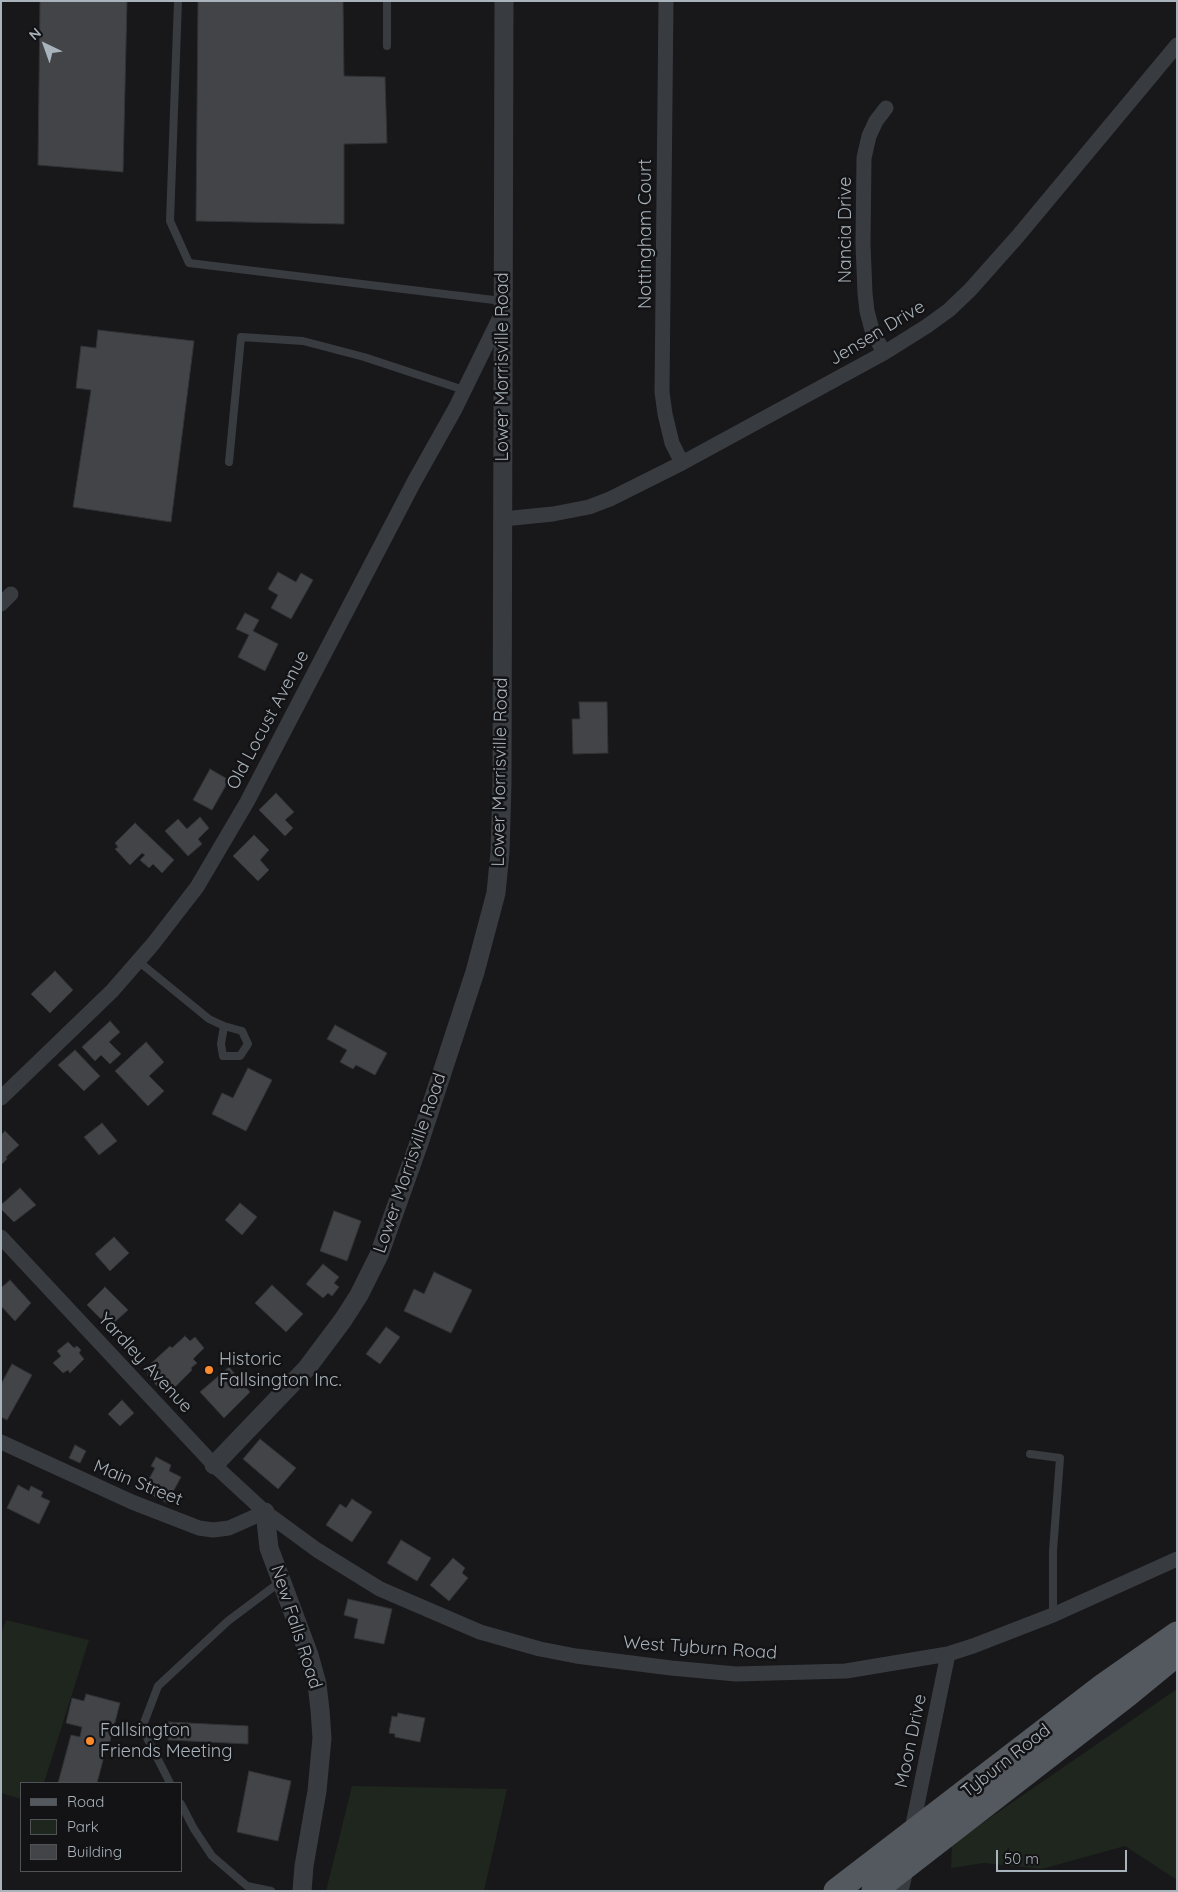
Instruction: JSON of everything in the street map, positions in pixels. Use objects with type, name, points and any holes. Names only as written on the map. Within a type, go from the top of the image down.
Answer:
[{"type":"main road","name":"Tyburn Road","points":[[836,1891],[1103,1686],[1177,1634]]},
{"type":"main road","name":"Tyburn Road","points":[[874,1891],[1177,1654]]},
{"type":"street","name":"Lower Morrisville Road","points":[[214,1465],[306,1368],[343,1320],[359,1295],[383,1246],[419,1143],[475,972],[496,893],[500,852],[503,519],[504,1]]},
{"type":"street","name":"Nottingham Court","points":[[666,1],[662,392],[664,414],[672,443],[682,463]]},
{"type":"street","name":"Jensen Drive","points":[[503,519],[553,514],[590,507],[610,499],[682,463],[884,353],[927,326],[949,310],[970,290],[1018,236],[1177,45]]},
{"type":"street","name":"Nancia Drive","points":[[884,353],[872,330],[867,311],[863,244],[864,158],[868,136],[886,108]]},
{"type":"street","name":"Old Locust Avenue","points":[[1,1098],[112,991],[197,886],[247,802],[389,528],[464,390],[502,307]]},
{"type":"street","name":"Yardley Avenue","points":[[1,1237],[214,1465],[265,1512]]},
{"type":"street","name":"Main Street","points":[[1,1442],[132,1502],[199,1528],[213,1530],[229,1528],[265,1512]]},
{"type":"street","name":"New Falls Road","points":[[265,1512],[269,1548],[318,1684],[322,1738],[317,1791],[304,1866],[302,1891]]},
{"type":"street","name":"West Tyburn Road","points":[[265,1512],[317,1550],[380,1589],[480,1632],[540,1649],[576,1656],[736,1674],[846,1671],[948,1654],[1009,1634],[1177,1559]]},
{"type":"street","name":"Moon Drive","points":[[910,1835],[948,1654]]},
{"type":"street","points":[[901,1891],[908,1864]]},
{"type":"lane","points":[[178,1],[170,221],[189,263],[502,307]]},
{"type":"lane","points":[[387,1],[387,46]]},
{"type":"lane","points":[[229,462],[241,337],[302,341],[364,357],[464,390]]},
{"type":"lane","points":[[138,961],[209,1019],[224,1026]]},
{"type":"lane","points":[[1030,1454],[1060,1458],[1053,1551],[1053,1615]]},
{"type":"lane","points":[[169,1782],[142,1728],[158,1686],[228,1621],[282,1581]]},
{"type":"lane","points":[[182,1806],[194,1829],[212,1856],[247,1886],[271,1891]]},
{"type":"green space","points":[[6,1620],[89,1640],[44,1782],[20,1782],[20,1799],[1,1793],[1,1634]]},
{"type":"green space","points":[[1177,1689],[1177,1880],[1125,1846],[1042,1869],[984,1863],[951,1868],[952,1844]]},
{"type":"green space","points":[[352,1786],[507,1789],[484,1891],[326,1891]]},
{"type":"building","points":[[40,1],[127,1],[123,172],[38,165]]},
{"type":"building","points":[[198,1],[343,1],[344,76],[385,77],[387,143],[344,144],[344,224],[196,221]]},
{"type":"building","points":[[98,330],[194,341],[171,522],[73,507],[91,390],[76,388],[81,346],[96,348]]},
{"type":"building","points":[[278,572],[296,582],[301,573],[313,580],[291,619],[271,608],[278,595],[268,589]]},
{"type":"building","points":[[245,613],[259,620],[253,631],[278,644],[265,671],[238,657],[249,635],[236,629]]},
{"type":"building","points":[[579,702],[607,702],[608,753],[573,754],[572,719],[580,719]]},
{"type":"building","points":[[210,769],[229,780],[212,810],[193,800]]},
{"type":"building","points":[[276,793],[294,812],[285,820],[293,828],[285,836],[259,810]]},
{"type":"building","points":[[200,817],[209,828],[198,839],[202,844],[188,856],[165,831],[178,819],[187,829]]},
{"type":"building","points":[[135,823],[174,860],[162,873],[153,864],[149,868],[140,860],[145,855],[142,853],[130,865],[115,849],[118,847],[115,843]]},
{"type":"building","points":[[254,835],[269,850],[260,860],[269,870],[258,881],[233,856]]},
{"type":"building","points":[[55,971],[73,990],[50,1013],[31,994]]},
{"type":"building","points":[[110,1021],[120,1032],[109,1042],[121,1054],[110,1064],[101,1055],[95,1061],[82,1047]]},
{"type":"building","points":[[335,1025],[387,1053],[375,1075],[356,1065],[353,1069],[340,1062],[347,1050],[327,1039]]},
{"type":"building","points":[[146,1042],[164,1062],[149,1076],[164,1091],[148,1106],[115,1071]]},
{"type":"building","points":[[75,1050],[100,1076],[84,1091],[58,1065]]},
{"type":"building","points":[[248,1068],[272,1080],[246,1131],[212,1114],[222,1093],[233,1098]]},
{"type":"building","points":[[102,1123],[117,1141],[99,1155],[84,1137]]},
{"type":"building","points":[[5,1131],[19,1145],[6,1157],[7,1159],[1,1165],[1,1135]]},
{"type":"building","points":[[20,1188],[36,1205],[14,1222],[1,1209],[1,1205]]},
{"type":"building","points":[[240,1203],[257,1217],[242,1235],[225,1220]]},
{"type":"building","points":[[334,1211],[361,1221],[347,1261],[320,1251]]},
{"type":"building","points":[[114,1237],[129,1253],[110,1271],[95,1254]]},
{"type":"building","points":[[323,1264],[339,1277],[334,1283],[339,1287],[332,1296],[328,1293],[323,1298],[306,1284]]},
{"type":"building","points":[[434,1272],[472,1290],[451,1333],[404,1311],[414,1289],[424,1294]]},
{"type":"building","points":[[10,1280],[31,1303],[15,1321],[1,1306],[1,1288]]},
{"type":"building","points":[[272,1285],[303,1314],[286,1332],[255,1303]]},
{"type":"building","points":[[105,1287],[128,1310],[109,1327],[87,1305]]},
{"type":"building","points":[[386,1327],[400,1337],[380,1364],[366,1354]]},
{"type":"building","points":[[185,1336],[190,1341],[195,1337],[204,1348],[193,1359],[197,1363],[191,1368],[192,1370],[168,1394],[162,1388],[160,1389],[147,1375],[149,1374],[145,1369],[170,1346],[172,1348]]},
{"type":"building","points":[[68,1342],[74,1348],[77,1346],[81,1350],[79,1353],[84,1359],[70,1373],[68,1370],[63,1373],[53,1363],[61,1356],[57,1351]]},
{"type":"building","points":[[12,1364],[32,1375],[7,1420],[1,1417],[1,1384]]},
{"type":"building","points":[[229,1367],[250,1392],[224,1418],[200,1392]]},
{"type":"building","points":[[122,1400],[134,1413],[120,1426],[108,1414]]},
{"type":"building","points":[[260,1439],[296,1468],[278,1489],[243,1459]]},
{"type":"building","points":[[75,1445],[86,1451],[80,1463],[69,1458]]},
{"type":"building","points":[[156,1457],[171,1465],[169,1471],[181,1477],[167,1503],[143,1490],[155,1468],[151,1466]]},
{"type":"building","points":[[18,1485],[29,1491],[31,1486],[43,1492],[41,1497],[50,1501],[39,1524],[7,1508]]},
{"type":"building","points":[[352,1499],[372,1512],[352,1542],[326,1525],[340,1504],[346,1508]]},
{"type":"building","points":[[401,1540],[431,1558],[417,1581],[387,1563]]},
{"type":"building","points":[[453,1558],[465,1568],[462,1573],[468,1578],[449,1601],[430,1585]]},
{"type":"building","points":[[348,1599],[392,1609],[384,1644],[354,1638],[358,1619],[344,1615]]},
{"type":"building","name":"Fallsington Friends Meeting","points":[[86,1694],[120,1703],[97,1782],[58,1782],[71,1735],[80,1737],[82,1727],[66,1723],[72,1698],[84,1701]]},
{"type":"building","points":[[398,1713],[425,1718],[420,1742],[395,1737],[395,1734],[389,1733],[392,1716],[397,1717]]},
{"type":"building","points":[[168,1722],[248,1726],[248,1744],[168,1740]]},
{"type":"building","points":[[249,1771],[291,1781],[278,1841],[237,1832]]},
{"type":"place","name":"Historic Fallsington Inc.","points":[[209,1370]]},
{"type":"place","name":"Fallsington Friends Meeting","points":[[90,1741]]}]
